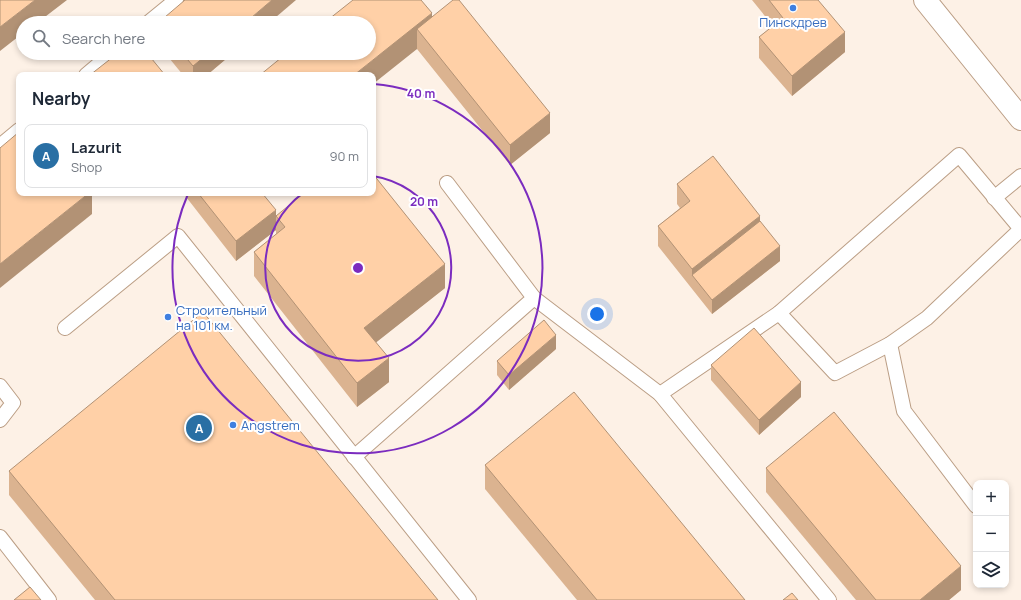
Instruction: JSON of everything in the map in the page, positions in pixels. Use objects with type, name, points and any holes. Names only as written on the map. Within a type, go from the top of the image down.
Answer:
[{"type":"highway","points":[[925,0],[1021,119]]},
{"type":"lane","points":[[157,16],[176,0]]},
{"type":"lane","points":[[90,72],[104,60]]},
{"type":"lane","points":[[0,146],[16,133]]},
{"type":"lane","points":[[660,394],[780,313],[960,156],[1021,229],[927,318],[890,344],[835,373],[780,313]]},
{"type":"lane","points":[[994,198],[1021,176]]},
{"type":"lane","points":[[447,184],[534,298],[660,394],[829,600]]},
{"type":"lane","points":[[65,328],[178,236],[469,600]]},
{"type":"lane","points":[[354,457],[534,298]]},
{"type":"lane","points":[[890,344],[904,412],[973,502]]},
{"type":"lane","points":[[0,386],[13,404],[0,420]]},
{"type":"lane","points":[[0,537],[49,600]]},
{"type":"building","points":[[0,0],[35,0],[0,27]]},
{"type":"building","points":[[185,0],[272,0],[253,16],[166,16]]},
{"type":"building","points":[[353,0],[421,0],[432,13],[376,58],[376,16],[333,16]]},
{"type":"building","points":[[453,0],[459,0],[550,113],[510,145],[417,29]]},
{"type":"building","points":[[769,0],[818,0],[845,32],[792,76],[759,37],[783,18]]},
{"type":"building","points":[[109,60],[153,60],[163,72],[94,72]]},
{"type":"building","points":[[188,60],[200,60],[193,66]]},
{"type":"building","points":[[278,60],[373,60],[358,72],[264,72]]},
{"type":"building","points":[[16,135],[16,196],[85,196],[0,264],[0,148]]},
{"type":"building","points":[[713,156],[760,216],[692,269],[658,226],[690,201],[677,184]]},
{"type":"building","points":[[376,178],[445,264],[364,328],[389,358],[357,383],[254,252],[285,227],[276,216],[300,196],[376,196]]},
{"type":"building","points":[[200,196],[264,196],[276,210],[236,241]]},
{"type":"building","points":[[760,221],[780,246],[712,300],[692,275]]},
{"type":"building","points":[[203,312],[438,600],[115,600],[9,471]]},
{"type":"building","points":[[544,320],[556,335],[509,375],[497,361]]},
{"type":"building","points":[[754,328],[801,382],[759,420],[711,365]]},
{"type":"building","points":[[574,392],[745,600],[597,600],[485,465]]},
{"type":"building","points":[[834,412],[961,566],[920,600],[876,600],[766,468]]},
{"type":"building","points":[[30,587],[41,600],[14,600]]},
{"type":"building","points":[[792,593],[798,600],[783,600]]},
{"type":"place","name":"Пинскдрев","points":[[793,8]]},
{"type":"place","name":"Строительный на 101 км.","points":[[168,317]]},
{"type":"place","name":"Angstrem","points":[[233,425]]},
{"type":"place","name":"Lazurit","points":[[199,428]]}]
